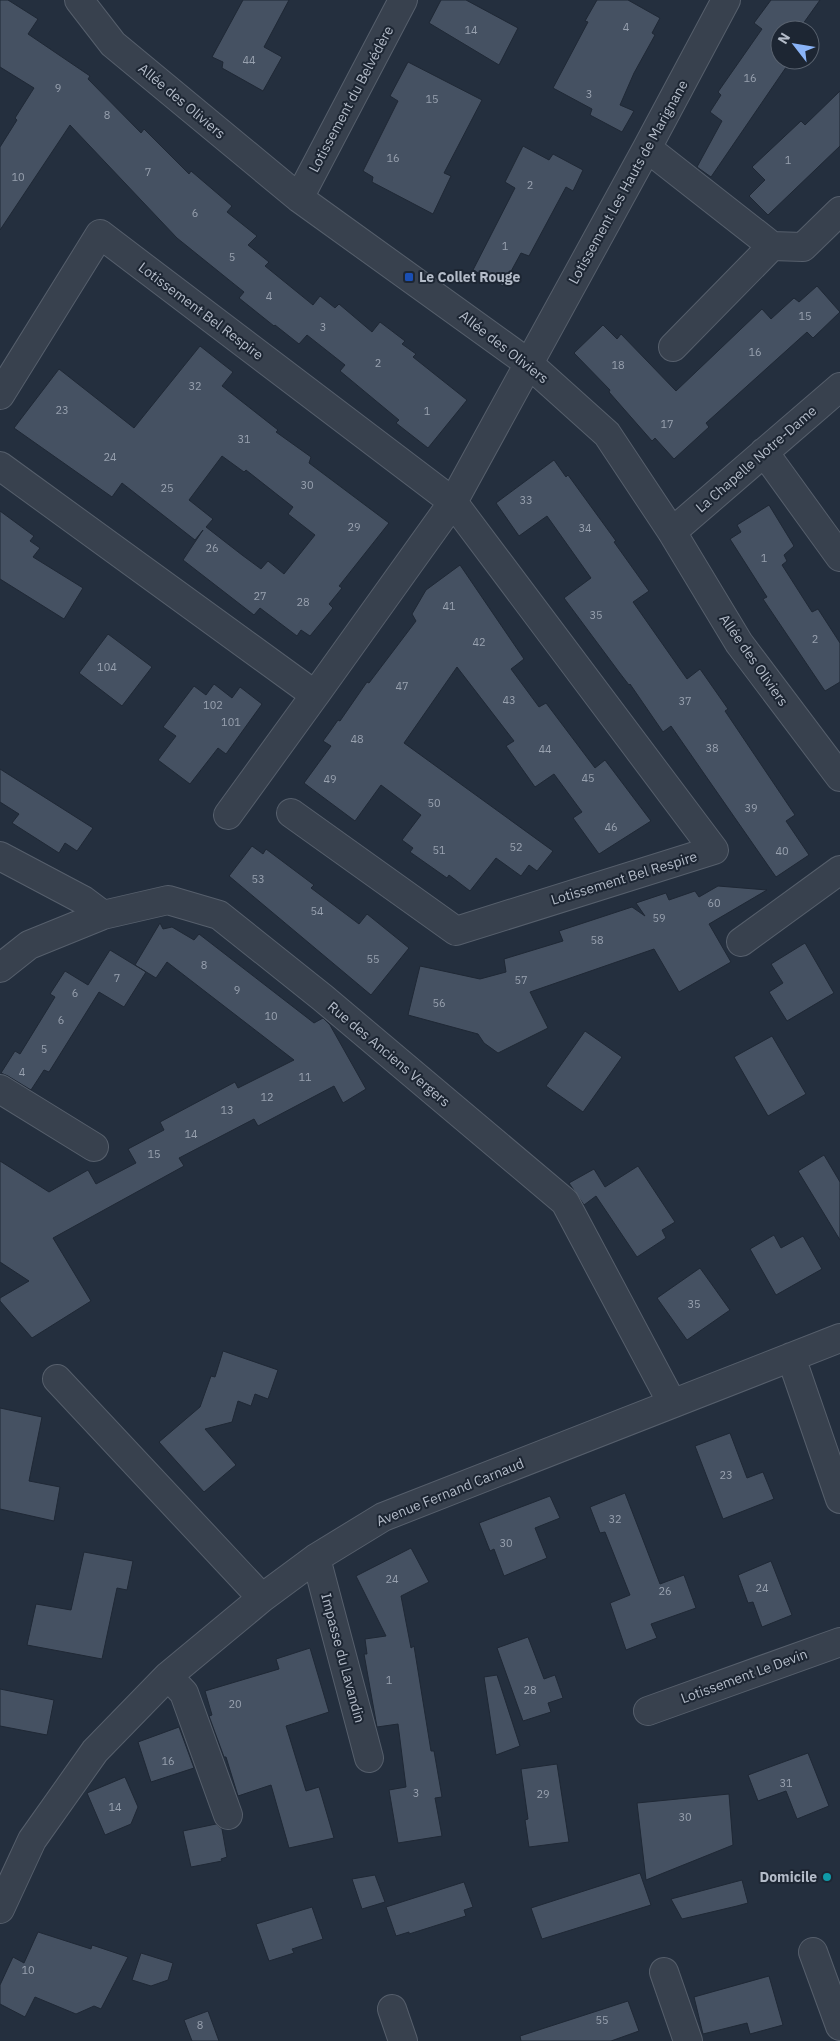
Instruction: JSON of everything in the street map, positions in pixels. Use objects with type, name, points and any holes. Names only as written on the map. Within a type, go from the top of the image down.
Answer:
[{"type":"street","name":"Allée des Oliviers","points":[[79,0],[114,44],[299,198],[528,363],[607,434],[672,532],[739,643],[840,777]]},
{"type":"street","name":"Lotissement du Belvédère","points":[[299,198],[403,0]]},
{"type":"street","name":"Lotissement Les Hauts de Marignane","points":[[528,363],[648,148],[726,0]]},
{"type":"street","points":[[648,148],[772,246],[803,247],[840,211]]},
{"type":"street","name":"Lotissement Bel Respire","points":[[0,394],[100,234],[453,502],[714,850],[456,931],[291,813]]},
{"type":"street","points":[[673,347],[772,246]]},
{"type":"street","points":[[228,815],[453,502],[528,363]]},
{"type":"street","name":"La Chapelle Notre-Dame","points":[[672,532],[840,387]]},
{"type":"street","points":[[764,452],[840,557]]},
{"type":"street","points":[[0,466],[315,695]]},
{"type":"street","points":[[0,856],[83,900],[103,915]]},
{"type":"street","points":[[741,942],[840,870]]},
{"type":"street","name":"Rue des Anciens Vergers","points":[[0,968],[29,945],[103,915],[168,900],[218,915],[323,998],[565,1202],[672,1403]]},
{"type":"street","points":[[0,1089],[94,1147]]},
{"type":"street","name":"Avenue Fernand Carnaud","points":[[0,1909],[32,1840],[94,1751],[168,1676],[262,1598],[316,1558],[383,1517],[840,1338]]},
{"type":"street","points":[[791,1357],[840,1499]]},
{"type":"street","points":[[57,1379],[262,1598]]},
{"type":"street","name":"Impasse du Lavandin","points":[[316,1558],[370,1758]]},
{"type":"street","name":"Lotissement Le Devin","points":[[648,1711],[840,1642]]},
{"type":"street","points":[[168,1676],[184,1692],[228,1815]]},
{"type":"street","points":[[813,1952],[840,2026]]},
{"type":"street","points":[[664,1972],[688,2041]]},
{"type":"street","points":[[392,2009],[403,2041]]},
{"type":"building","points":[[0,0],[8,0],[38,19],[28,34],[90,76],[88,79],[141,133],[144,129],[189,174],[191,171],[232,206],[227,212],[257,236],[248,245],[269,262],[265,266],[313,305],[320,296],[335,308],[339,304],[372,332],[380,322],[405,341],[402,344],[416,354],[413,357],[467,400],[428,448],[396,423],[399,420],[340,371],[345,365],[307,335],[299,344],[239,298],[244,292],[177,238],[70,125],[0,230],[0,147],[34,88],[0,67]]},
{"type":"building","points":[[243,0],[289,0],[264,47],[282,57],[263,91],[222,68],[223,62],[212,57]]},
{"type":"building","points":[[441,0],[466,0],[518,28],[499,65],[429,23]]},
{"type":"building","points":[[597,0],[628,0],[660,18],[652,33],[655,35],[634,73],[620,105],[634,111],[622,132],[590,115],[592,109],[553,88],[588,22],[585,21]]},
{"type":"building","points":[[771,0],[820,0],[806,20],[770,20],[770,70],[784,70],[711,177],[697,167],[722,121],[710,112],[721,95],[718,92],[762,29],[754,23]]},
{"type":"building","points":[[408,62],[482,100],[444,173],[451,176],[433,214],[372,182],[373,177],[363,171],[398,101],[390,96]]},
{"type":"building","points":[[840,91],[840,146],[768,215],[749,196],[765,180],[752,167],[801,121],[805,125]]},
{"type":"building","points":[[523,146],[549,160],[553,154],[583,170],[573,191],[566,187],[529,256],[521,253],[503,286],[473,270],[515,188],[505,182]]},
{"type":"building","points":[[817,286],[840,312],[813,338],[807,332],[706,423],[709,427],[674,459],[655,438],[652,441],[609,392],[610,390],[574,353],[603,325],[617,339],[621,334],[676,391],[762,309],[771,319],[794,298],[799,302]]},
{"type":"building","points":[[200,346],[233,372],[222,386],[278,430],[276,432],[311,457],[309,463],[389,523],[339,586],[342,588],[329,604],[333,608],[310,636],[301,630],[297,636],[260,608],[254,615],[183,560],[203,530],[195,540],[122,483],[112,497],[14,428],[59,369],[134,428]],"holes":[[[222,456],[244,472],[246,470],[293,507],[288,514],[315,535],[284,574],[268,561],[261,569],[206,527],[213,519],[189,500]]]},
{"type":"building","points":[[554,460],[566,477],[568,475],[616,541],[614,542],[649,591],[633,602],[687,679],[700,669],[728,709],[725,711],[795,815],[786,821],[809,855],[776,877],[671,726],[663,732],[630,684],[564,598],[591,578],[547,516],[519,536],[496,503]]},
{"type":"building","points":[[769,505],[794,546],[784,555],[787,561],[782,565],[812,612],[818,609],[840,643],[840,682],[825,691],[763,599],[767,597],[730,539],[741,532],[737,525]]},
{"type":"building","points":[[0,511],[34,536],[30,541],[40,548],[33,557],[83,588],[64,619],[0,579]]},
{"type":"building","points":[[460,565],[524,659],[511,669],[539,707],[546,703],[595,768],[605,760],[651,821],[599,854],[573,818],[582,812],[554,774],[535,787],[506,746],[514,741],[457,667],[404,743],[553,851],[537,871],[529,865],[521,876],[496,858],[470,891],[449,875],[447,878],[410,852],[413,848],[402,840],[421,815],[381,785],[355,821],[304,783],[331,746],[323,741],[416,621],[412,614],[426,590]]},
{"type":"building","points":[[108,634],[152,667],[122,706],[79,673]]},
{"type":"building","points":[[214,684],[232,698],[240,687],[262,704],[226,754],[218,748],[190,784],[158,760],[176,736],[163,727],[194,686],[206,695]]},
{"type":"building","points":[[0,769],[93,828],[77,851],[65,843],[59,853],[12,823],[19,814],[0,802]]},
{"type":"building","points":[[252,846],[263,854],[266,849],[314,885],[311,888],[359,924],[367,914],[409,948],[371,995],[229,876]]},
{"type":"building","points":[[718,886],[767,890],[709,924],[731,962],[679,992],[654,949],[530,992],[548,1028],[498,1053],[484,1043],[478,1034],[408,1015],[420,966],[480,979],[506,972],[504,959],[563,941],[559,931],[632,907],[645,916],[636,903],[666,893],[669,900],[695,891],[699,897]]},
{"type":"building","points":[[160,923],[163,929],[172,927],[194,940],[199,934],[314,1023],[323,1018],[330,1025],[366,1089],[343,1103],[334,1086],[258,1126],[254,1119],[179,1158],[184,1166],[53,1238],[91,1301],[32,1338],[0,1301],[0,1298],[29,1281],[0,1262],[0,1161],[49,1192],[88,1170],[96,1184],[136,1163],[128,1149],[164,1130],[160,1122],[235,1082],[238,1088],[294,1060],[167,962],[156,978],[135,965]]},
{"type":"building","points":[[805,943],[834,993],[787,1021],[769,992],[783,983],[771,964]]},
{"type":"building","points":[[110,950],[146,972],[124,1007],[99,992],[49,1072],[44,1070],[31,1090],[1,1073],[15,1051],[20,1054],[55,997],[50,994],[65,971],[88,985]]},
{"type":"building","points":[[585,1031],[622,1057],[583,1112],[546,1086]]},
{"type":"building","points":[[772,1036],[806,1094],[768,1116],[734,1057]]},
{"type":"building","points":[[824,1155],[840,1182],[840,1240],[798,1171]]},
{"type":"building","points":[[638,1166],[675,1222],[662,1230],[666,1238],[637,1257],[596,1196],[584,1205],[569,1183],[594,1169],[605,1187]]},
{"type":"building","points":[[774,1235],[781,1248],[803,1236],[822,1269],[776,1295],[750,1249]]},
{"type":"building","points":[[700,1268],[730,1310],[687,1340],[657,1298]]},
{"type":"building","points":[[223,1351],[278,1370],[268,1399],[255,1394],[251,1406],[238,1401],[232,1422],[205,1429],[236,1465],[204,1492],[159,1442],[200,1407],[211,1376],[215,1377]]},
{"type":"building","points":[[0,1408],[42,1417],[29,1481],[60,1487],[54,1521],[0,1509]]},
{"type":"building","points":[[730,1433],[747,1478],[763,1472],[774,1499],[723,1519],[695,1446]]},
{"type":"building","points":[[625,1493],[660,1584],[684,1575],[696,1608],[651,1624],[657,1638],[626,1650],[610,1603],[630,1595],[605,1532],[600,1533],[590,1507]]},
{"type":"building","points":[[550,1496],[560,1518],[535,1528],[547,1558],[504,1576],[494,1549],[490,1551],[479,1523]]},
{"type":"building","points":[[411,1548],[429,1582],[401,1596],[411,1648],[414,1646],[431,1751],[434,1751],[442,1797],[435,1798],[442,1836],[398,1843],[389,1790],[406,1787],[398,1724],[377,1727],[364,1654],[367,1654],[365,1639],[386,1636],[356,1576]]},
{"type":"building","points":[[84,1552],[133,1561],[127,1590],[117,1588],[102,1659],[27,1645],[36,1604],[71,1610]]},
{"type":"building","points":[[771,1561],[792,1615],[762,1627],[753,1602],[748,1603],[738,1575]]},
{"type":"building","points":[[528,1637],[544,1679],[555,1675],[563,1698],[548,1703],[551,1712],[523,1721],[497,1648]]},
{"type":"building","points":[[310,1648],[329,1712],[286,1726],[306,1791],[319,1787],[334,1838],[289,1848],[271,1785],[238,1796],[226,1757],[224,1757],[209,1716],[212,1715],[205,1691],[279,1669],[276,1659]]},
{"type":"building","points":[[497,1675],[520,1746],[496,1755],[484,1677]]},
{"type":"building","points":[[0,1689],[54,1700],[47,1735],[0,1726]]},
{"type":"building","points":[[179,1727],[194,1768],[151,1782],[138,1742]]},
{"type":"building","points":[[808,1753],[829,1806],[797,1819],[786,1791],[758,1801],[748,1775]]},
{"type":"building","points":[[557,1764],[569,1842],[529,1847],[525,1820],[528,1819],[521,1769]]},
{"type":"building","points":[[125,1777],[138,1807],[131,1824],[105,1835],[87,1793]]},
{"type":"building","points":[[729,1794],[733,1845],[646,1880],[637,1803]]},
{"type":"building","points":[[216,1824],[222,1829],[227,1857],[221,1859],[222,1861],[191,1867],[183,1831]]},
{"type":"building","points":[[640,1873],[651,1905],[542,1939],[531,1908]]},
{"type":"building","points":[[375,1875],[385,1902],[362,1909],[352,1879]]},
{"type":"building","points":[[742,1880],[748,1903],[737,1906],[682,1919],[671,1899]]},
{"type":"building","points":[[464,1882],[473,1907],[464,1910],[466,1916],[409,1934],[409,1932],[396,1936],[386,1907]]},
{"type":"building","points":[[312,1907],[323,1939],[292,1949],[294,1953],[269,1961],[256,1924]]},
{"type":"building","points":[[38,1932],[91,1949],[92,1945],[128,1957],[101,2009],[94,2006],[76,2014],[35,1997],[25,2017],[0,2004],[0,1985],[13,1957],[24,1963]]},
{"type":"building","points":[[141,1953],[173,1963],[168,1980],[151,1986],[132,1980]]},
{"type":"building","points":[[769,1976],[783,2025],[750,2034],[747,2023],[703,2034],[694,1997]]},
{"type":"building","points":[[628,2001],[639,2031],[611,2041],[521,2041],[520,2036]]},
{"type":"building","points":[[208,2011],[219,2041],[192,2041],[184,2020]]},
{"type":"place","name":"Le Collet Rouge","points":[[409,277]]},
{"type":"place","name":"Domicile","points":[[827,1877]]}]
